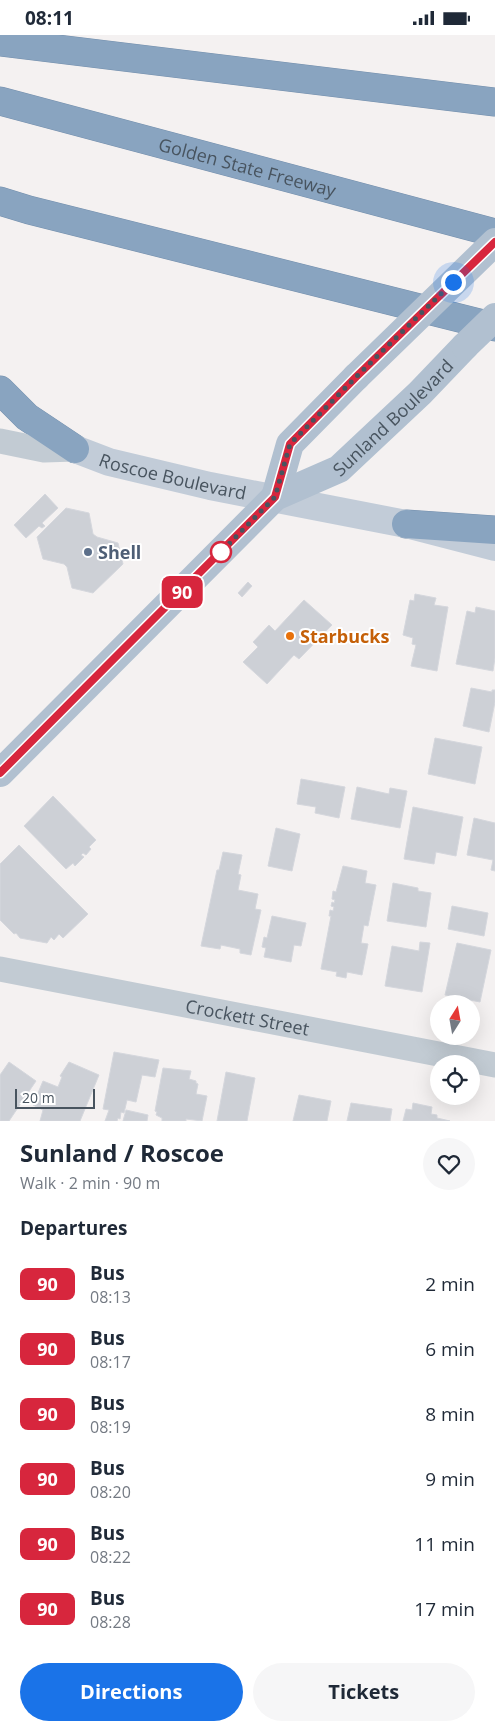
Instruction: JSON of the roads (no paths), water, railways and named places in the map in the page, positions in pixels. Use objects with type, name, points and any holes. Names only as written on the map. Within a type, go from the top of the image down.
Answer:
[{"type":"highway","points":[[0,42],[495,102]]},
{"type":"highway","name":"Golden State Freeway","points":[[0,101],[495,233]]},
{"type":"highway","points":[[0,201],[48,215],[495,327]]},
{"type":"highway","points":[[0,390],[27,417],[75,449]]},
{"type":"highway","points":[[406,524],[495,530]]},
{"type":"main road","name":"Sunland Boulevard","points":[[275,497],[290,444],[495,241]]},
{"type":"main road","name":"Sunland Boulevard","points":[[0,773],[275,497],[339,469],[420,393],[495,317]]},
{"type":"main road","name":"Roscoe Boulevard","points":[[75,449],[109,463],[210,486],[275,497],[406,524],[495,547]]},
{"type":"street","name":"Roscoe Boulevard","points":[[0,441],[44,450],[75,449]]},
{"type":"street","name":"Crockett Street","points":[[0,969],[495,1065]]},
{"type":"place","name":"Shell","points":[[88,552]]},
{"type":"place","name":"Starbucks","points":[[290,636]]}]
